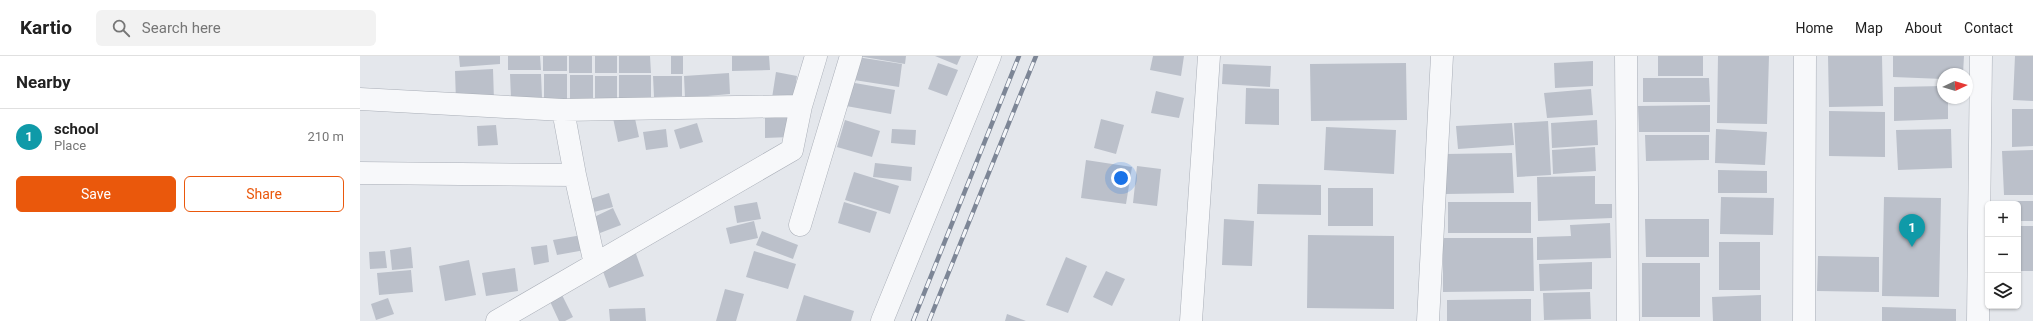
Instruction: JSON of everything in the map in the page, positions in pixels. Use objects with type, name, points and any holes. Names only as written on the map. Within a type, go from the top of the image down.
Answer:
[{"type":"street","points":[[497,321],[792,150],[801,106],[816,56]]},
{"type":"street","points":[[800,225],[851,56]]},
{"type":"street","points":[[882,321],[990,56]]},
{"type":"street","points":[[1191,321],[1209,56]]},
{"type":"street","points":[[1428,321],[1442,56]]},
{"type":"street","points":[[1626,56],[1628,321]]},
{"type":"street","points":[[1804,321],[1805,56]]},
{"type":"street","points":[[1978,321],[1981,56]]},
{"type":"street","points":[[360,99],[563,110],[801,106]]},
{"type":"street","points":[[563,110],[575,175],[595,264]]},
{"type":"street","points":[[360,173],[575,175]]},
{"type":"building","points":[[459,56],[500,56],[500,64],[460,67]]},
{"type":"building","points":[[508,56],[540,56],[541,70],[508,70]]},
{"type":"building","points":[[543,56],[567,56],[567,71],[543,71]]},
{"type":"building","points":[[569,56],[592,56],[592,73],[569,73]]},
{"type":"building","points":[[595,56],[617,56],[617,73],[595,73]]},
{"type":"building","points":[[619,56],[650,56],[651,73],[619,73]]},
{"type":"building","points":[[671,56],[683,56],[683,74],[671,74]]},
{"type":"building","points":[[732,56],[769,56],[770,70],[732,71]]},
{"type":"building","points":[[858,56],[906,56],[905,64]]},
{"type":"building","points":[[935,56],[961,56],[957,65]]},
{"type":"building","points":[[1153,56],[1184,56],[1181,76],[1150,70]]},
{"type":"building","points":[[1658,56],[1703,56],[1703,76],[1658,76]]},
{"type":"building","points":[[1718,56],[1769,56],[1767,124],[1717,123]]},
{"type":"building","points":[[1828,56],[1882,56],[1883,106],[1829,107]]},
{"type":"building","points":[[1893,56],[1964,56],[1963,68],[1937,68],[1937,79],[1893,77]]},
{"type":"building","points":[[2015,56],[2033,56],[2033,101],[2013,100]]},
{"type":"building","points":[[857,57],[902,64],[899,87],[854,80]]},
{"type":"building","points":[[1593,61],[1593,86],[1555,88],[1554,63]]},
{"type":"building","points":[[938,63],[958,70],[947,96],[928,89]]},
{"type":"building","points":[[1406,63],[1407,120],[1311,121],[1310,64]]},
{"type":"building","points":[[1223,64],[1271,66],[1270,87],[1222,84]]},
{"type":"building","points":[[493,69],[494,101],[456,102],[455,71]]},
{"type":"building","points":[[776,72],[797,76],[793,101],[772,98]]},
{"type":"building","points":[[729,73],[730,94],[685,98],[684,76]]},
{"type":"building","points":[[510,74],[541,74],[542,98],[511,98]]},
{"type":"building","points":[[544,74],[567,74],[567,100],[544,100]]},
{"type":"building","points":[[570,75],[593,75],[593,101],[570,102]]},
{"type":"building","points":[[619,75],[651,75],[651,99],[619,99]]},
{"type":"building","points":[[595,76],[617,76],[617,99],[595,99]]},
{"type":"building","points":[[653,76],[682,76],[682,96],[654,97]]},
{"type":"building","points":[[1643,78],[1709,78],[1710,102],[1643,102]]},
{"type":"building","points":[[849,82],[895,90],[891,114],[846,106]]},
{"type":"building","points":[[1937,86],[1937,104],[1948,104],[1948,119],[1894,121],[1894,87]]},
{"type":"building","points":[[1246,88],[1279,89],[1279,125],[1245,124]]},
{"type":"building","points":[[1591,89],[1593,115],[1547,118],[1544,93]]},
{"type":"building","points":[[1156,91],[1184,98],[1179,118],[1151,113]]},
{"type":"building","points":[[1710,105],[1710,132],[1639,132],[1638,106]]},
{"type":"building","points":[[2012,109],[2033,109],[2033,146],[2012,147]]},
{"type":"building","points":[[1829,111],[1885,112],[1885,157],[1829,156]]},
{"type":"building","points":[[789,113],[790,137],[765,138],[765,114]]},
{"type":"building","points":[[634,114],[639,137],[618,142],[613,118]]},
{"type":"building","points":[[1101,119],[1124,125],[1116,154],[1094,148]]},
{"type":"building","points":[[845,120],[880,131],[872,157],[837,147]]},
{"type":"building","points":[[1597,120],[1598,145],[1552,148],[1551,123]]},
{"type":"building","points":[[1548,121],[1551,175],[1517,177],[1514,123]]},
{"type":"building","points":[[697,123],[703,142],[680,149],[674,130]]},
{"type":"building","points":[[1512,123],[1514,145],[1458,149],[1456,126]]},
{"type":"building","points":[[496,125],[498,145],[478,146],[477,126]]},
{"type":"building","points":[[1326,127],[1396,130],[1394,174],[1324,170]]},
{"type":"building","points":[[666,129],[668,147],[646,150],[643,132]]},
{"type":"building","points":[[892,129],[916,130],[915,145],[891,143]]},
{"type":"building","points":[[1716,129],[1767,132],[1765,165],[1715,163]]},
{"type":"building","points":[[1951,129],[1952,168],[1898,170],[1896,130]]},
{"type":"building","points":[[1645,135],[1709,135],[1709,160],[1646,161]]},
{"type":"building","points":[[1595,147],[1596,171],[1553,174],[1552,150]]},
{"type":"building","points":[[2033,150],[2033,195],[2004,195],[2002,151]]},
{"type":"building","points":[[1512,153],[1514,193],[1446,194],[1445,154]]},
{"type":"building","points":[[1086,160],[1132,167],[1126,204],[1081,198]]},
{"type":"building","points":[[875,163],[912,167],[911,181],[873,177]]},
{"type":"building","points":[[1137,166],[1161,169],[1157,206],[1133,203]]},
{"type":"building","points":[[1718,170],[1767,171],[1767,193],[1718,193]]},
{"type":"building","points":[[854,172],[899,186],[890,214],[845,200]]},
{"type":"building","points":[[1595,176],[1595,204],[1612,204],[1612,218],[1538,221],[1537,177]]},
{"type":"building","points":[[1258,184],[1321,185],[1321,215],[1257,214]]},
{"type":"building","points":[[1328,188],[1373,188],[1373,226],[1328,226]]},
{"type":"building","points":[[609,193],[613,207],[594,212],[590,199]]},
{"type":"building","points":[[1721,197],[1774,198],[1773,235],[1720,234]]},
{"type":"building","points":[[1884,197],[1941,198],[1939,297],[1882,296]]},
{"type":"building","points":[[2021,201],[2033,201],[2033,221],[2021,221]]},
{"type":"building","points":[[757,202],[761,219],[737,223],[734,206]]},
{"type":"building","points":[[844,202],[877,212],[870,233],[838,223]]},
{"type":"building","points":[[1448,202],[1531,202],[1531,233],[1448,233]]},
{"type":"building","points":[[613,208],[621,225],[600,233],[594,217]]},
{"type":"building","points":[[1224,219],[1254,221],[1252,266],[1222,265]]},
{"type":"building","points":[[1645,219],[1709,219],[1709,257],[1646,257]]},
{"type":"building","points":[[754,221],[758,238],[730,244],[726,228]]},
{"type":"building","points":[[1610,223],[1611,258],[1537,260],[1537,237],[1571,236],[1570,225]]},
{"type":"building","points":[[2021,226],[2033,226],[2033,271],[2021,271]]},
{"type":"building","points":[[762,231],[798,245],[793,259],[756,245]]},
{"type":"building","points":[[582,235],[585,250],[557,255],[553,240]]},
{"type":"building","points":[[1308,235],[1394,236],[1394,309],[1307,308]]},
{"type":"building","points":[[1443,238],[1533,238],[1534,291],[1443,292]]},
{"type":"building","points":[[1719,242],[1760,242],[1760,290],[1719,290]]},
{"type":"building","points":[[547,245],[549,262],[534,265],[531,247]]},
{"type":"building","points":[[411,247],[413,268],[392,270],[390,250]]},
{"type":"building","points":[[385,251],[387,268],[370,269],[369,252]]},
{"type":"building","points":[[635,251],[644,276],[609,288],[600,263]]},
{"type":"building","points":[[754,251],[796,264],[788,289],[746,277]]},
{"type":"building","points":[[1818,256],[1879,257],[1879,292],[1817,291]]},
{"type":"building","points":[[1066,257],[1087,266],[1068,313],[1046,305]]},
{"type":"building","points":[[469,260],[476,295],[445,301],[439,266]]},
{"type":"building","points":[[1592,262],[1592,289],[1540,291],[1539,264]]},
{"type":"building","points":[[1642,263],[1700,263],[1700,317],[1642,317]]},
{"type":"building","points":[[515,268],[518,291],[486,296],[482,273]]},
{"type":"building","points":[[411,270],[413,292],[379,295],[377,273]]},
{"type":"building","points":[[1106,271],[1125,279],[1112,306],[1093,297]]},
{"type":"building","points":[[559,289],[573,317],[565,321],[559,321],[547,295]]},
{"type":"building","points":[[725,289],[744,294],[736,321],[716,321]]},
{"type":"building","points":[[1590,292],[1591,319],[1544,320],[1543,293]]},
{"type":"building","points":[[804,295],[854,311],[851,321],[796,321]]},
{"type":"building","points":[[1761,295],[1761,321],[1713,321],[1712,297]]},
{"type":"building","points":[[388,298],[394,314],[376,320],[371,304]]},
{"type":"building","points":[[1531,299],[1531,321],[1447,321],[1447,300]]},
{"type":"building","points":[[1882,307],[1956,309],[1956,321],[1882,321]]},
{"type":"building","points":[[645,308],[646,321],[610,321],[609,309]]},
{"type":"building","points":[[1007,314],[1026,321],[1005,321]]},
{"type":"railway","points":[[913,321],[1019,56]]},
{"type":"railway","points":[[929,321],[1036,56]]},
{"type":"place","name":"school","points":[[1912,247]]}]
